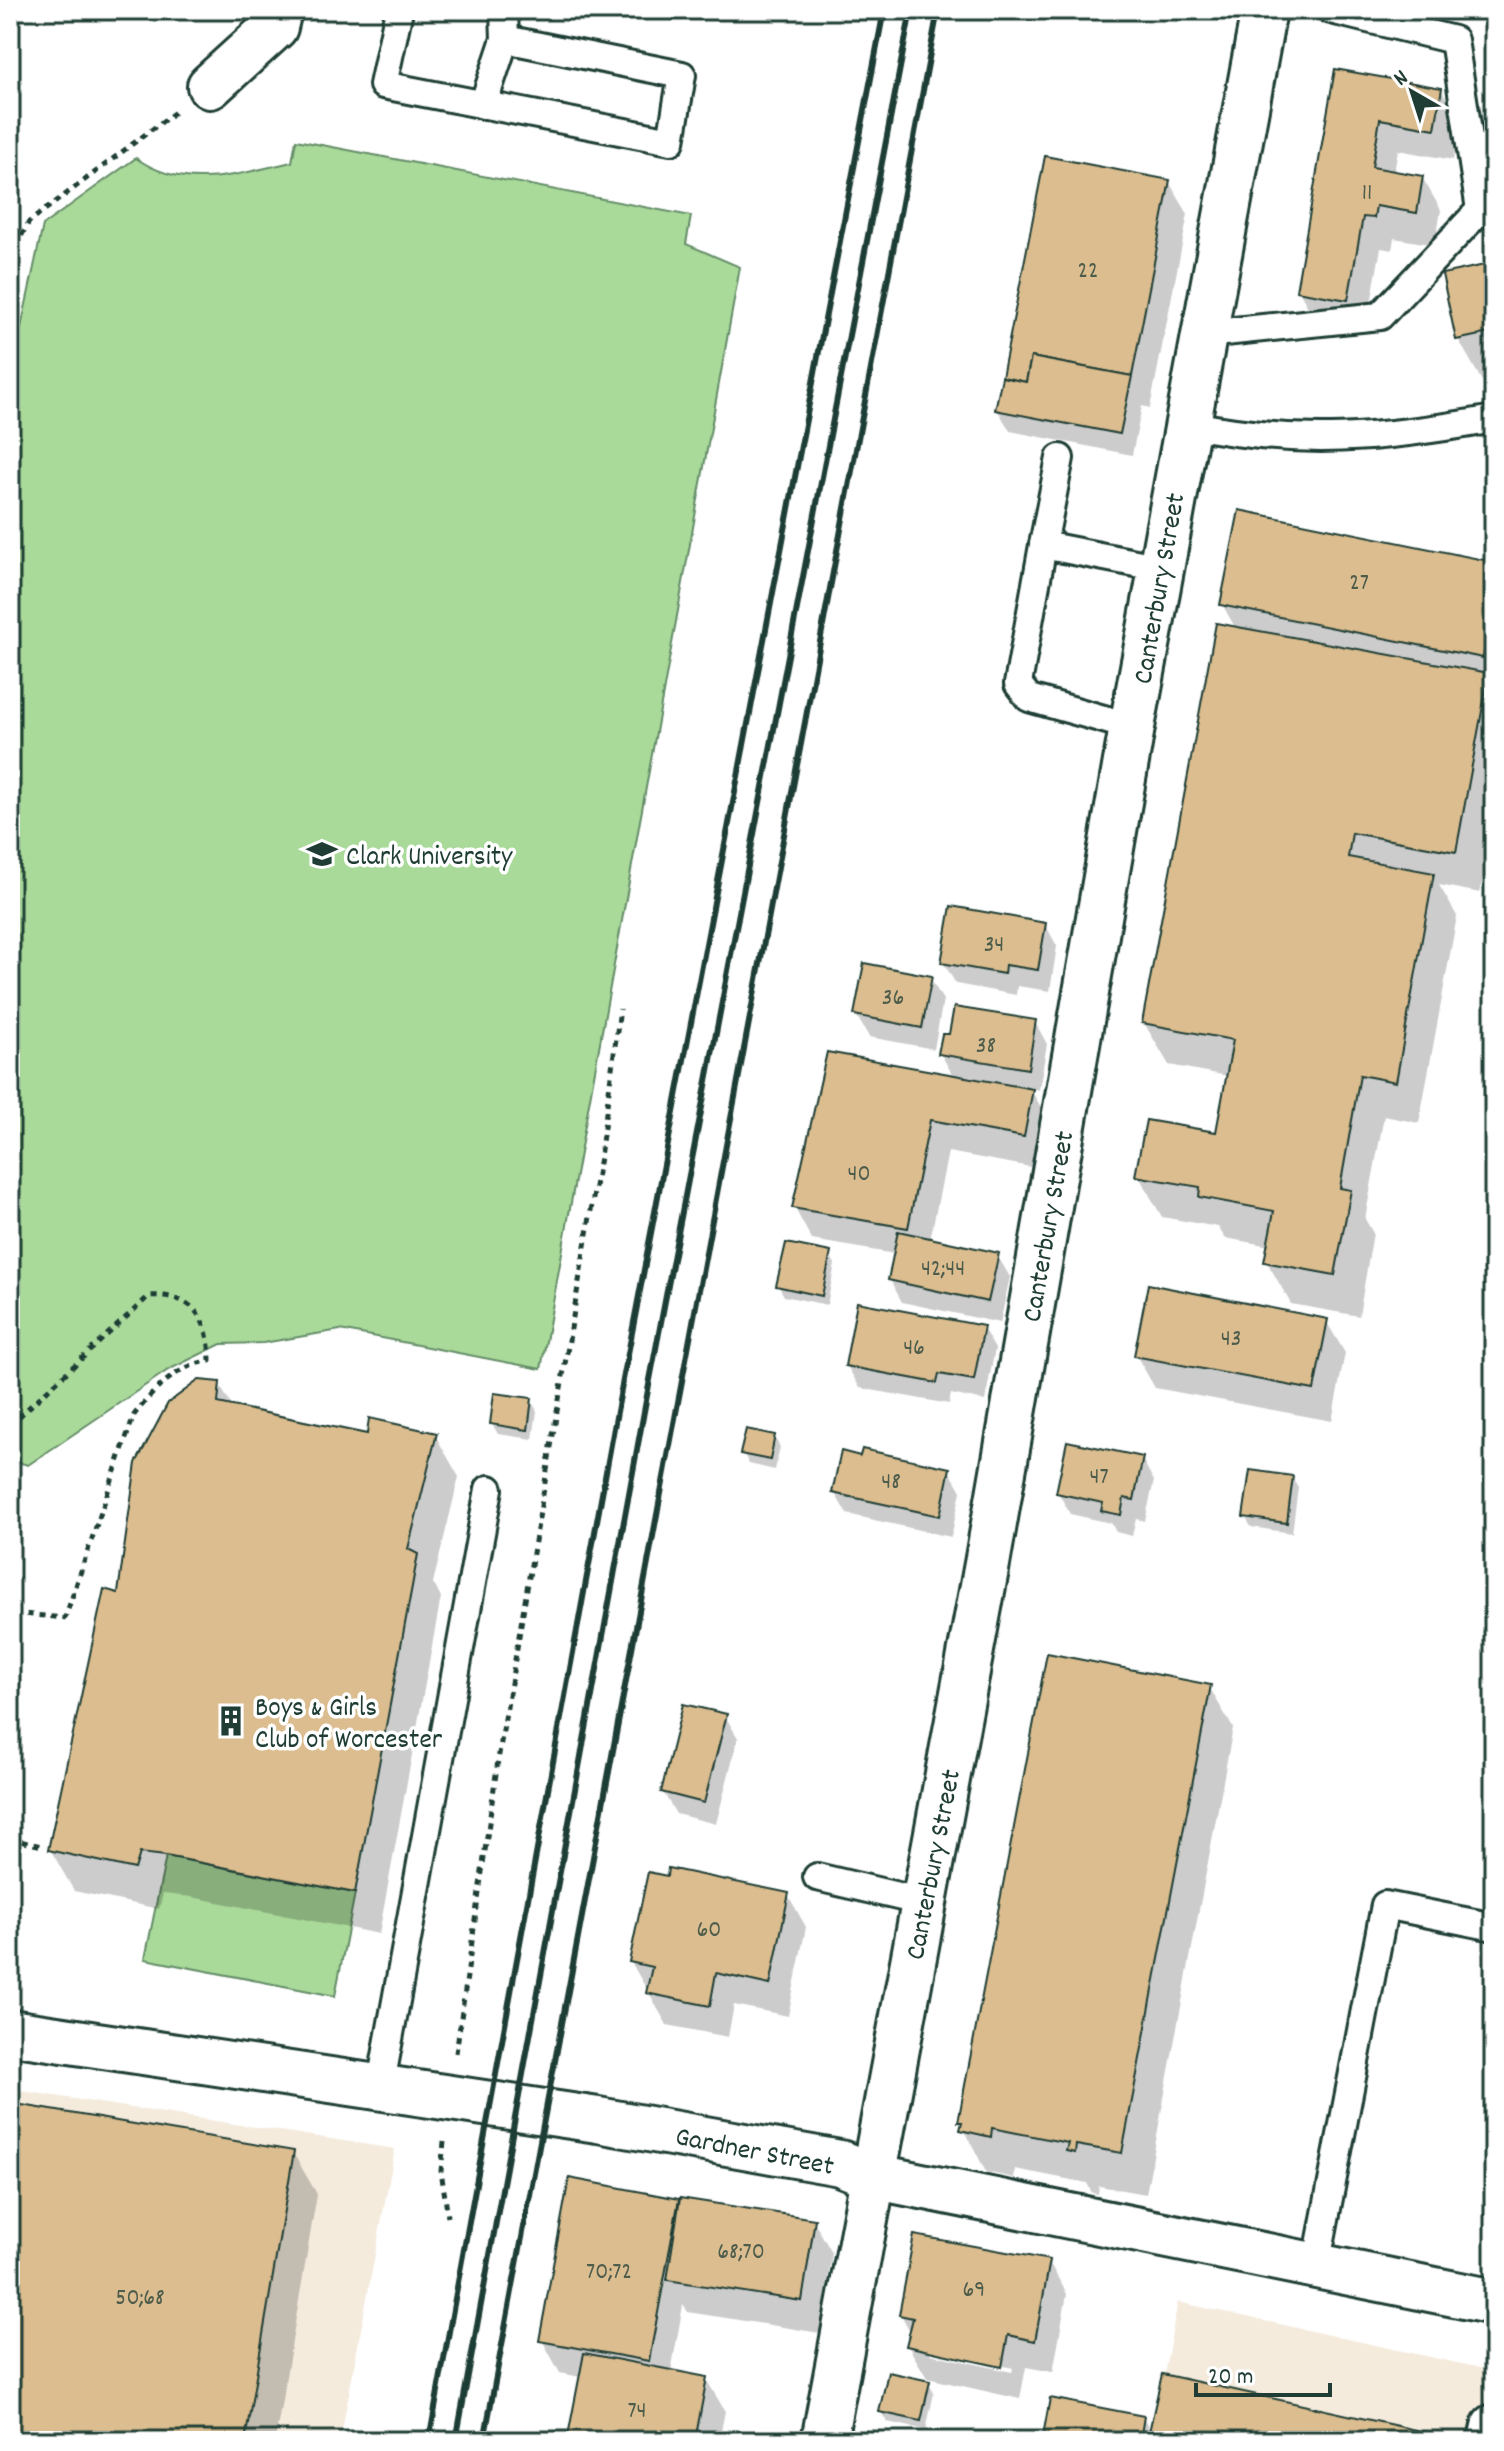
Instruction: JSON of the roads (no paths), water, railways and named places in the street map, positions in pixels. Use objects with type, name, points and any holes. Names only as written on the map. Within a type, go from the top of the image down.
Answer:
[{"type":"street","points":[[210,86],[275,27],[279,10]]},
{"type":"street","name":"Canterbury Street","points":[[824,2441],[990,1549],[1132,727],[1264,10]]},
{"type":"street","name":"Gardner Street","points":[[10,2032],[449,2098],[825,2160],[872,2176],[1494,2302]]},
{"type":"street","points":[[1491,2441],[1494,2427]]},
{"type":"lane","points":[[399,10],[383,85],[671,141],[682,75],[505,39]]},
{"type":"lane","points":[[483,105],[505,39],[504,10]]},
{"type":"lane","points":[[1205,334],[1380,316],[1487,207],[1454,40],[1331,10]]},
{"type":"lane","points":[[1188,424],[1245,436],[1303,441],[1375,437],[1494,419]]},
{"type":"lane","points":[[1060,458],[1018,684],[1029,698],[1132,727]]},
{"type":"lane","points":[[1043,545],[1161,568]]},
{"type":"lane","points":[[380,2089],[489,1489]]},
{"type":"lane","points":[[817,1877],[923,1902]]},
{"type":"lane","points":[[1316,2266],[1385,1905],[1494,1927]]},
{"type":"railway","points":[[429,2441],[618,1406],[884,10]]},
{"type":"railway","points":[[456,2441],[645,1406],[911,10]]},
{"type":"railway","points":[[484,2441],[938,10]]},
{"type":"place","name":"Clark University","points":[[322,854]]},
{"type":"place","name":"Boys & Girls Club of Worcester","points":[[231,1721]]}]
